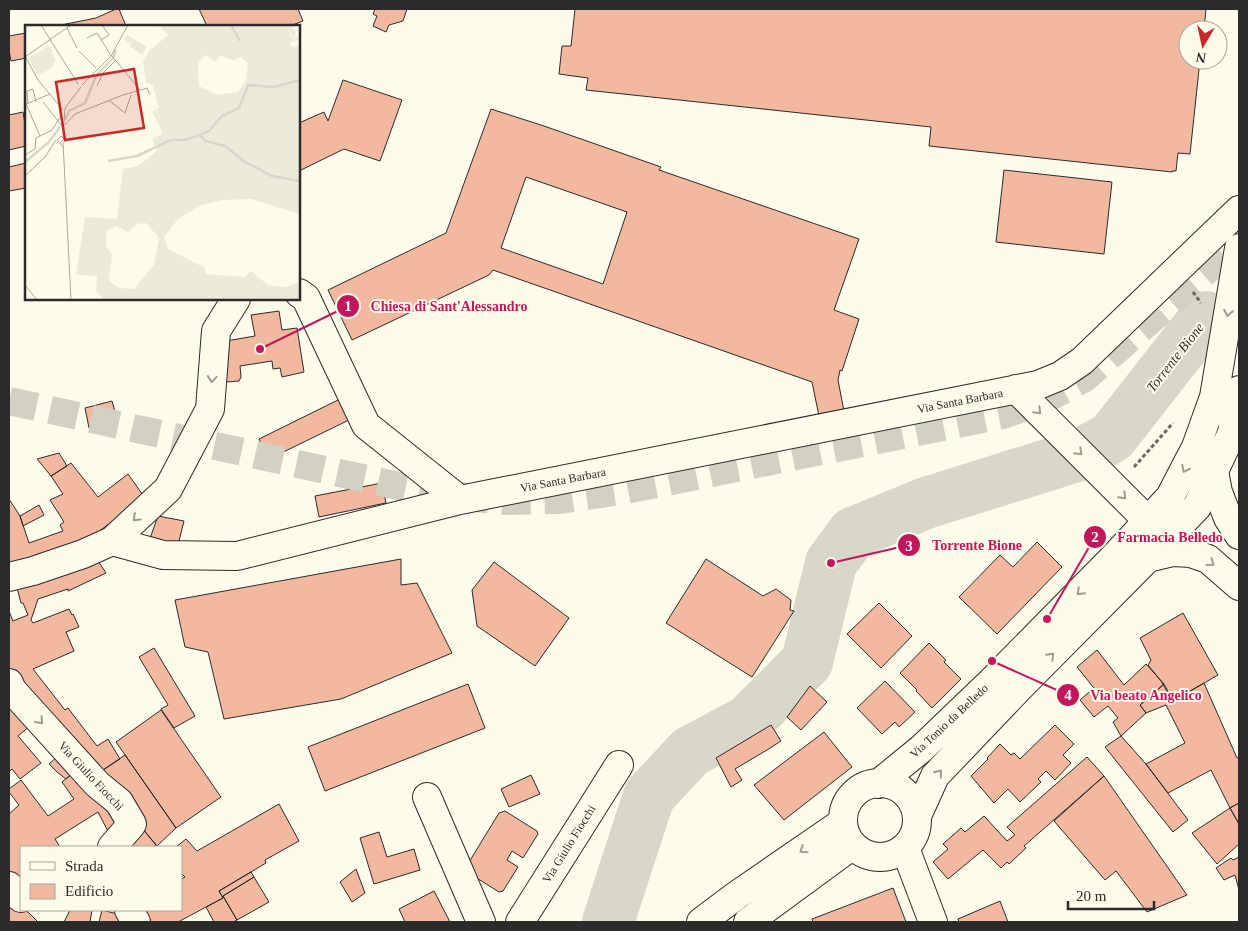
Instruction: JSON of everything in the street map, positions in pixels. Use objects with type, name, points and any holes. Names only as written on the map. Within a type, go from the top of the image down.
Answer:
[{"type":"street","name":"Via Santa Barbara","points":[[112,541],[163,555],[237,556],[460,500],[1038,385],[1060,376],[1082,361],[1239,210]]},
{"type":"street","name":"Via Tonio da Belledo","points":[[878,784],[921,749],[992,682],[1170,497],[1196,447],[1214,397],[1239,248]]},
{"type":"street","points":[[300,295],[306,298],[366,425],[460,500]]},
{"type":"street","points":[[9,577],[32,572],[83,554],[112,541],[168,489],[210,409],[216,331],[235,300]]},
{"type":"street","name":"Via Santa Barbara","points":[[1016,390],[1148,521]]},
{"type":"street","name":"Via Tonio da Belledo","points":[[917,816],[935,776],[1197,507],[1232,433],[1238,405]]},
{"type":"street","points":[[1214,470],[1221,500],[1228,518],[1239,535]]},
{"type":"street","points":[[1148,558],[1173,552],[1191,554],[1208,559],[1239,586]]},
{"type":"street","name":"Via Giulio Fiocchi","points":[[9,683],[12,690],[97,784],[119,802],[132,824],[113,846]]},
{"type":"street","name":"Via Giulio Fiocchi","points":[[520,922],[618,765]]},
{"type":"street","points":[[883,783],[896,786],[906,794],[914,804],[917,816],[916,828],[912,839],[905,848],[896,854],[884,857],[862,853],[848,834],[844,810],[850,798],[859,790],[871,784],[883,783]]},
{"type":"street","points":[[427,797],[481,922]]},
{"type":"street","points":[[701,922],[738,895],[848,834]]},
{"type":"street","points":[[748,922],[848,834]]},
{"type":"street","points":[[905,848],[933,922]]},
{"type":"street","points":[[9,886],[20,897]]},
{"type":"street","points":[[130,911],[136,922]]},
{"type":"path","points":[[1107,480],[1179,416]]},
{"type":"building","points":[[119,9],[126,25],[61,25],[96,18]]},
{"type":"building","points":[[199,9],[298,9],[303,21],[293,25],[207,25]]},
{"type":"building","points":[[375,9],[407,9],[403,21],[389,25],[386,32],[373,26],[377,16],[373,14]]},
{"type":"building","points":[[575,9],[1206,9],[1205,20],[1178,20],[1178,70],[1199,70],[1190,154],[1178,153],[1176,171],[1172,172],[929,146],[931,127],[586,90],[588,78],[559,74],[562,46],[571,46]]},
{"type":"building","points":[[25,33],[25,58],[11,61],[9,36]]},
{"type":"building","points":[[343,80],[402,100],[380,161],[344,149],[300,171],[300,123],[324,112],[328,121]]},
{"type":"building","points":[[491,109],[661,167],[659,170],[859,239],[834,310],[859,319],[838,380],[844,411],[819,416],[812,382],[493,270],[489,275],[352,340],[328,290],[446,233]],"holes":[[[526,177],[627,212],[603,284],[501,248]]]},
{"type":"building","points":[[23,112],[25,146],[9,150],[9,115]]},
{"type":"building","points":[[25,163],[25,188],[9,191],[9,167]]},
{"type":"building","points":[[1004,170],[1112,182],[1104,254],[996,242]]},
{"type":"building","points":[[279,311],[282,330],[297,328],[304,372],[282,377],[280,368],[273,369],[272,361],[240,366],[241,377],[239,381],[228,382],[225,379],[220,342],[255,336],[251,315]]},
{"type":"building","points":[[340,399],[351,419],[269,459],[259,439]]},
{"type":"building","points":[[112,401],[117,419],[116,422],[89,428],[85,408]]},
{"type":"building","points":[[59,453],[67,466],[51,476],[37,459]]},
{"type":"building","points":[[71,463],[98,497],[128,474],[145,498],[84,542],[9,570],[9,499],[20,516],[29,543],[63,531],[60,525],[64,522],[50,500],[63,494],[51,476]]},
{"type":"building","points":[[382,483],[386,503],[319,517],[315,496]]},
{"type":"building","points":[[39,505],[44,515],[23,526],[20,516]]},
{"type":"building","points":[[158,516],[184,521],[178,545],[149,541]]},
{"type":"building","points":[[1037,542],[1062,567],[997,634],[959,597],[1000,555],[1013,567]]},
{"type":"building","points":[[94,555],[106,573],[68,591],[68,589],[38,599],[31,620],[33,623],[69,609],[79,627],[66,632],[74,651],[33,669],[65,710],[68,708],[97,746],[108,739],[120,759],[97,774],[9,673],[9,611],[13,621],[28,615],[23,603],[21,603],[17,588]]},
{"type":"building","points":[[401,559],[401,585],[417,583],[452,653],[341,699],[224,719],[208,652],[185,647],[175,600]]},
{"type":"building","points":[[706,559],[763,596],[776,589],[791,600],[790,610],[794,611],[752,677],[666,623]]},
{"type":"building","points":[[494,562],[569,618],[535,666],[477,626],[472,590]]},
{"type":"building","points":[[879,603],[912,636],[881,668],[847,634]]},
{"type":"building","points":[[1183,613],[1218,675],[1173,701],[1161,681],[1148,665],[1151,660],[1140,638]]},
{"type":"building","points":[[929,643],[961,679],[932,708],[900,673]]},
{"type":"building","points":[[154,648],[195,716],[174,728],[161,709],[168,705],[139,657]]},
{"type":"building","points":[[1097,650],[1124,685],[1146,664],[1164,684],[1140,705],[1146,713],[1121,736],[1113,722],[1118,718],[1108,706],[1094,717],[1080,700],[1094,688],[1077,667]]},
{"type":"building","points":[[885,681],[915,712],[899,727],[895,722],[882,734],[857,708]]},
{"type":"building","points":[[1204,683],[1237,758],[1239,757],[1239,803],[1230,808],[1211,770],[1168,793],[1146,764],[1185,743],[1166,705],[1146,713],[1140,705],[1164,684],[1173,701]]},
{"type":"building","points":[[468,684],[485,728],[325,791],[308,747]]},
{"type":"building","points":[[810,686],[827,702],[801,730],[787,717]]},
{"type":"building","points":[[9,707],[31,725],[18,736],[41,763],[20,779],[12,769],[9,772]]},
{"type":"building","points":[[161,710],[221,797],[176,828],[116,742]]},
{"type":"building","points":[[771,725],[781,741],[735,769],[742,780],[731,787],[716,758]]},
{"type":"building","points":[[1055,725],[1074,744],[1063,755],[1071,763],[1055,780],[1046,771],[1038,779],[1041,782],[1020,802],[1008,789],[994,803],[971,776],[1000,744],[1011,755],[1014,753],[1020,759]]},
{"type":"building","points":[[824,732],[852,767],[784,820],[754,785]]},
{"type":"building","points":[[1121,736],[1146,764],[1188,820],[1173,832],[1105,747]]},
{"type":"building","points":[[125,755],[176,828],[157,846],[97,774]]},
{"type":"building","points":[[57,757],[74,772],[66,779],[49,764]]},
{"type":"building","points":[[1087,757],[1104,776],[1024,846],[1026,848],[1009,864],[1007,862],[1001,868],[983,850],[948,879],[933,862],[948,849],[943,844],[961,828],[965,832],[984,816],[1007,841],[1015,835],[1007,827]]},
{"type":"building","points":[[74,772],[121,819],[112,839],[98,812],[55,839],[59,846],[20,846],[20,890],[9,872],[9,814],[19,805],[9,792],[9,789],[21,780],[48,816],[74,799],[62,782]]},
{"type":"building","points":[[531,775],[540,794],[509,807],[501,789]]},
{"type":"building","points":[[1104,776],[1187,895],[1147,912],[1116,871],[1105,880],[1054,821]]},
{"type":"building","points":[[1239,803],[1239,824],[1230,808]]},
{"type":"building","points":[[279,804],[299,841],[265,860],[266,863],[219,891],[223,898],[178,922],[146,922],[139,911],[182,911],[182,878],[185,877],[182,874],[182,846],[177,846],[186,839],[197,851]]},
{"type":"building","points":[[1230,808],[1239,824],[1239,844],[1217,864],[1192,833]]},
{"type":"building","points":[[505,811],[537,831],[538,834],[523,858],[512,851],[507,860],[518,867],[503,891],[499,892],[467,872],[466,867],[499,813]]},
{"type":"building","points":[[142,828],[156,845],[154,846],[124,846]]},
{"type":"building","points":[[379,832],[387,857],[414,849],[420,870],[374,884],[360,838]]},
{"type":"building","points":[[1239,857],[1239,890],[1235,875],[1224,880],[1216,868],[1231,858],[1233,860]]},
{"type":"building","points":[[356,869],[365,893],[352,902],[340,882]]},
{"type":"building","points":[[251,872],[254,877],[223,896],[237,920],[233,922],[214,922],[206,907],[223,898],[219,891]]},
{"type":"building","points":[[254,877],[269,902],[237,920],[223,896]]},
{"type":"building","points":[[893,888],[906,922],[813,922],[812,919]]},
{"type":"building","points":[[434,891],[450,922],[405,922],[399,909]]},
{"type":"building","points":[[9,898],[20,906],[20,911],[26,911],[38,922],[9,922]]},
{"type":"building","points":[[1000,901],[1008,922],[959,922],[958,919]]},
{"type":"building","points":[[70,911],[92,911],[90,922],[64,922]]},
{"type":"building","points":[[102,911],[106,911],[125,916],[130,922],[99,922]]},
{"type":"waterway","name":"Torrente Bione","points":[[608,922],[649,796],[690,752],[748,721],[807,662],[831,563],[853,533],[926,503],[1080,455],[1112,437],[1206,317]]},
{"type":"tunnel","points":[[9,401],[431,493],[504,501],[559,500],[621,491],[1003,415],[1045,400],[1085,378],[1239,242]]},
{"type":"place","name":"Chiesa di Sant'Alessandro","points":[[260,349]]},
{"type":"place","name":"Torrente Bione","points":[[831,563]]},
{"type":"place","name":"Farmacia Belledo","points":[[1047,619]]},
{"type":"place","name":"Via beato Angelico","points":[[992,661]]}]
